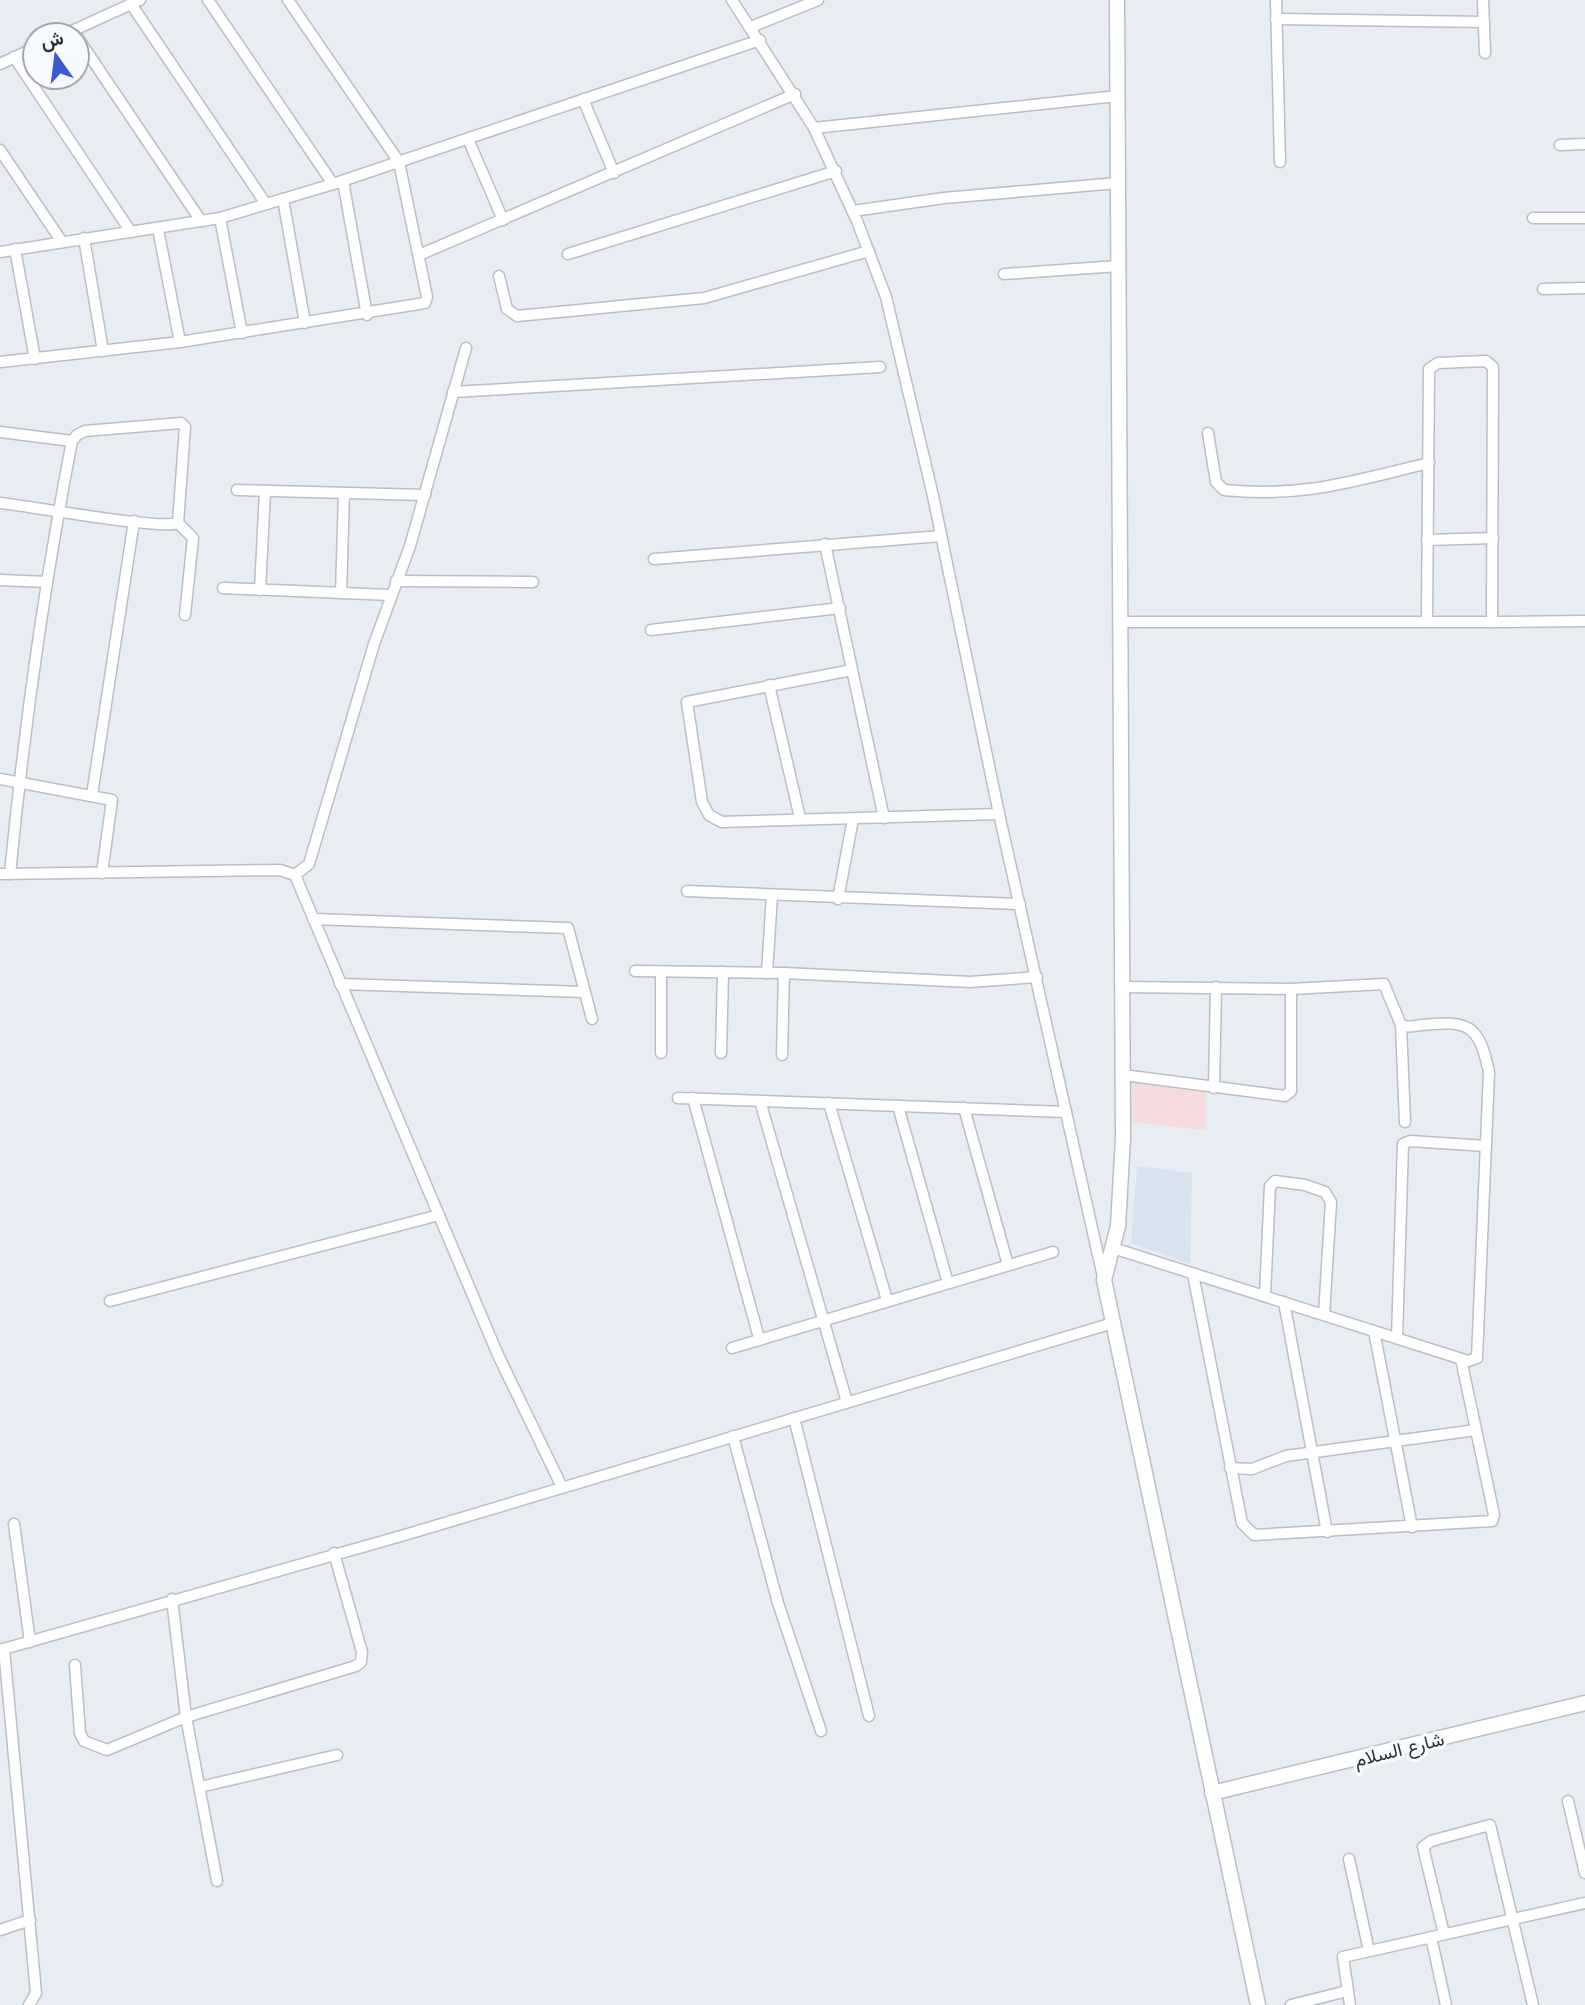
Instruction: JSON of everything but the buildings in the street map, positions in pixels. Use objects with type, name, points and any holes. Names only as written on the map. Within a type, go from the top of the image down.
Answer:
[{"type":"main road","points":[[1117,0],[1123,1075],[1121,1194],[1113,1248],[1104,1280],[1258,2005]]},
{"type":"main road","name":"شارع السلام","points":[[1212,1793],[1585,1703]]},
{"type":"street","points":[[208,0],[338,183],[367,315]]},
{"type":"street","points":[[0,362],[180,342],[367,315],[425,303],[419,255],[399,162],[288,0]]},
{"type":"street","points":[[732,0],[795,94],[814,128],[853,211],[896,333],[999,814],[1104,1280]]},
{"type":"street","points":[[751,27],[818,0]]},
{"type":"street","points":[[1276,0],[1280,162]]},
{"type":"street","points":[[1483,0],[1485,53]]},
{"type":"street","points":[[91,25],[136,2],[266,204]]},
{"type":"street","points":[[1276,19],[1484,22]]},
{"type":"street","points":[[0,252],[220,218],[338,183],[760,40]]},
{"type":"street","points":[[0,64],[21,54]]},
{"type":"street","points":[[14,57],[131,232]]},
{"type":"street","points":[[91,62],[201,221]]},
{"type":"street","points":[[419,255],[795,94]]},
{"type":"street","points":[[814,128],[1117,96]]},
{"type":"street","points":[[583,99],[614,173]]},
{"type":"street","points":[[468,139],[503,220]]},
{"type":"street","points":[[1560,145],[1585,144]]},
{"type":"street","points":[[0,150],[62,242]]},
{"type":"street","points":[[568,254],[835,171]]},
{"type":"street","points":[[853,211],[944,198],[1118,183]]},
{"type":"street","points":[[283,199],[305,323]]},
{"type":"street","points":[[220,218],[242,332]]},
{"type":"street","points":[[1533,218],[1585,218]]},
{"type":"street","points":[[158,229],[180,342]]},
{"type":"street","points":[[84,238],[103,351]]},
{"type":"street","points":[[15,249],[35,359]]},
{"type":"street","points":[[499,276],[507,309],[517,316],[704,298],[869,251]]},
{"type":"street","points":[[1004,274],[1118,265]]},
{"type":"street","points":[[1544,289],[1585,288]]},
{"type":"street","points":[[295,875],[309,864],[391,595],[425,495],[466,348]]},
{"type":"street","points":[[1427,621],[1429,369],[1438,363],[1490,363],[1492,622]]},
{"type":"street","points":[[453,392],[880,367]]},
{"type":"street","points":[[178,523],[187,433],[181,422],[85,431],[72,441],[47,582],[5,874],[280,870],[295,875],[498,1355],[562,1487]]},
{"type":"street","points":[[0,432],[72,441]]},
{"type":"street","points":[[1208,433],[1216,482],[1224,490],[1296,493],[1342,486],[1429,463]]},
{"type":"street","points":[[237,491],[425,495]]},
{"type":"street","points":[[260,590],[265,491]]},
{"type":"street","points":[[341,593],[344,493]]},
{"type":"street","points":[[0,503],[134,521],[178,523],[193,538],[185,615]]},
{"type":"street","points":[[92,795],[134,521]]},
{"type":"street","points":[[654,559],[941,536]]},
{"type":"street","points":[[1427,540],[1493,538]]},
{"type":"street","points":[[825,544],[884,818]]},
{"type":"street","points":[[0,580],[47,582]]},
{"type":"street","points":[[396,581],[533,582]]},
{"type":"street","points":[[223,588],[391,595]]},
{"type":"street","points":[[651,630],[839,608]]},
{"type":"street","points":[[1121,622],[1585,621]]},
{"type":"street","points":[[852,670],[687,702],[702,802],[709,815],[722,822],[999,814]]},
{"type":"street","points":[[769,685],[800,818]]},
{"type":"street","points":[[0,779],[113,801],[102,873]]},
{"type":"street","points":[[838,899],[853,819]]},
{"type":"street","points":[[687,891],[838,899],[1020,904]]},
{"type":"street","points":[[766,973],[772,895]]},
{"type":"street","points":[[313,919],[563,926],[570,931],[592,1019]]},
{"type":"street","points":[[635,971],[784,973],[958,981],[1037,977]]},
{"type":"street","points":[[661,972],[661,1053]]},
{"type":"street","points":[[721,1053],[723,972]]},
{"type":"street","points":[[782,1055],[784,973]]},
{"type":"street","points":[[340,984],[584,992]]},
{"type":"street","points":[[1122,987],[1292,989],[1384,984],[1401,1025],[1405,1122]]},
{"type":"street","points":[[1214,1088],[1216,987]]},
{"type":"street","points":[[1123,1075],[1279,1097],[1289,1095],[1292,989]]},
{"type":"street","points":[[1113,1248],[1461,1359],[1474,1360],[1480,1353],[1489,1072],[1481,1042],[1472,1029],[1455,1023],[1401,1025]]},
{"type":"street","points":[[678,1098],[1066,1112]]},
{"type":"street","points":[[693,1098],[759,1338]]},
{"type":"street","points":[[760,1101],[846,1402]]},
{"type":"street","points":[[829,1103],[887,1300]]},
{"type":"street","points":[[898,1106],[948,1283]]},
{"type":"street","points":[[964,1108],[1008,1265]]},
{"type":"street","points":[[1397,1338],[1403,1144],[1410,1141],[1486,1146]]},
{"type":"street","points":[[1265,1296],[1270,1186],[1275,1181],[1305,1185],[1325,1192],[1331,1202],[1324,1315]]},
{"type":"street","points":[[110,1301],[439,1215]]},
{"type":"street","points":[[732,1348],[1053,1252]]},
{"type":"street","points":[[1194,1274],[1242,1523],[1250,1533],[1258,1536],[1492,1521],[1494,1515],[1461,1359]]},
{"type":"street","points":[[1284,1302],[1327,1532]]},
{"type":"street","points":[[29,2005],[36,1993],[2,1650],[172,1599],[408,1534],[1113,1323]]},
{"type":"street","points":[[1374,1331],[1412,1527]]},
{"type":"street","points":[[794,1418],[869,1716]]},
{"type":"street","points":[[1230,1468],[1252,1469],[1286,1456],[1476,1430]]},
{"type":"street","points":[[733,1436],[778,1603],[821,1731]]},
{"type":"street","points":[[14,1524],[30,1642]]},
{"type":"street","points":[[75,1665],[76,1704],[84,1741],[107,1750],[186,1717],[356,1666],[361,1662],[362,1652],[334,1553]]},
{"type":"street","points":[[172,1599],[186,1717],[217,1881]]},
{"type":"street","points":[[200,1787],[337,1755]]},
{"type":"street","points":[[1568,1801],[1580,1826],[1585,1873]]},
{"type":"street","points":[[1444,1934],[1423,1847],[1431,1840],[1487,1824],[1493,1829],[1533,2005]]},
{"type":"street","points":[[1349,1859],[1369,1951]]},
{"type":"street","points":[[1350,2005],[1342,1958],[1585,1903]]},
{"type":"street","points":[[0,1930],[30,1920]]},
{"type":"street","points":[[1431,1937],[1446,2005]]},
{"type":"street","points":[[1291,2005],[1347,1991]]},
{"type":"shaded area","points":[[1132,1083],[1206,1092],[1206,1130],[1130,1122]]},
{"type":"shaded area","points":[[1137,1166],[1192,1173],[1190,1264],[1131,1243]]}]
